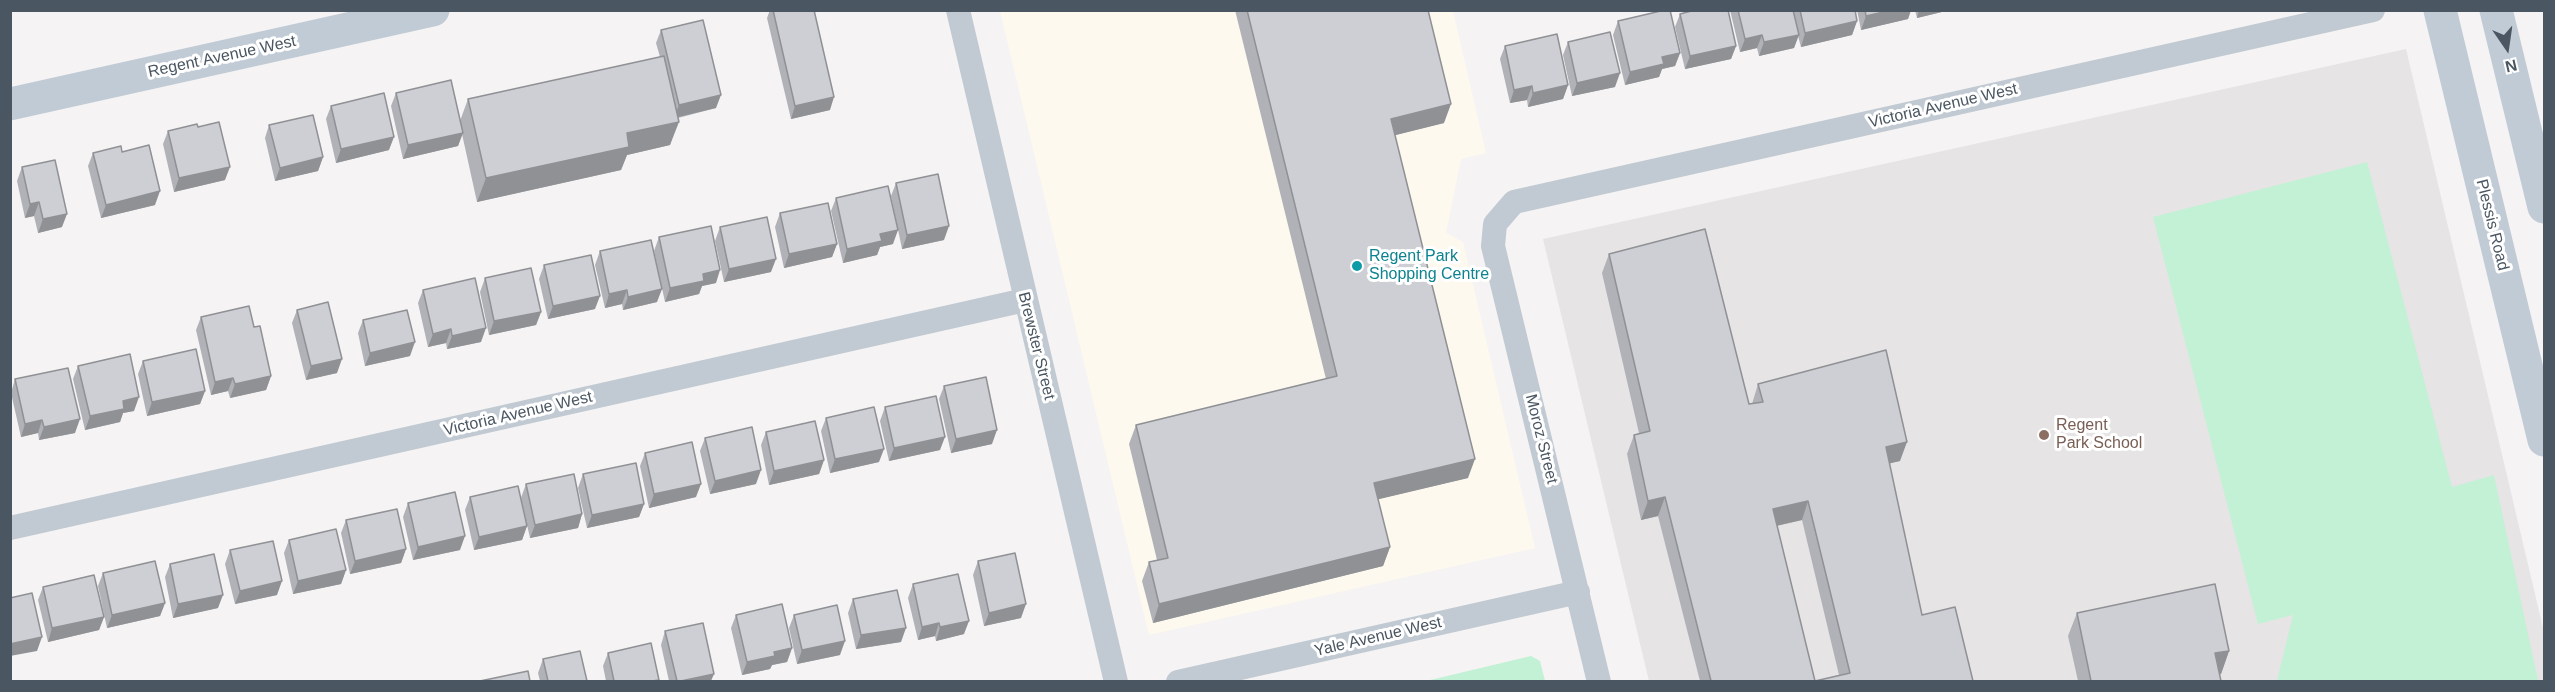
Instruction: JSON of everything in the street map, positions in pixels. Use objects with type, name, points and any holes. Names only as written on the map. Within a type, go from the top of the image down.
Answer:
[{"type":"main road","name":"Regent Avenue West","points":[[10,104],[433,10]]},
{"type":"main road","name":"Plessis Road","points":[[2440,10],[2544,440]]},
{"type":"main road","points":[[2496,10],[2544,207]]},
{"type":"street","name":"Brewster Street","points":[[958,10],[1116,681]]},
{"type":"street","name":"Victoria Avenue West","points":[[1514,202],[2373,10]]},
{"type":"street","name":"Moroz Street","points":[[1514,202],[1495,224],[1493,246],[1599,681]]},
{"type":"street","name":"Victoria Avenue West","points":[[10,528],[1025,300]]},
{"type":"street","name":"Yale Avenue West","points":[[1178,681],[1578,592]]},
{"type":"shaded area","points":[[1000,11],[1453,11],[1486,153],[1461,159],[1446,233],[1463,242],[1535,548],[1149,635]]},
{"type":"shaded area","name":"Regent Park School","points":[[2406,49],[2544,632],[2544,681],[1649,681],[1543,239]]},
{"type":"green space","points":[[2367,162],[2452,487],[2494,475],[2538,681],[2277,681],[2293,615],[2258,624],[2153,217]]},
{"type":"green space","points":[[1531,656],[1540,661],[1545,681],[1426,681]]},
{"type":"building","points":[[773,10],[814,10],[834,97],[795,106]]},
{"type":"building","name":"Regent Park Shopping Centre","points":[[1247,10],[1428,10],[1451,104],[1391,119],[1475,459],[1374,483],[1390,547],[1159,604],[1149,562],[1168,558],[1136,425],[1337,376]]},
{"type":"building","points":[[1670,10],[1680,53],[1662,57],[1664,64],[1630,72],[1618,21]]},
{"type":"building","points":[[1695,10],[1728,10],[1736,46],[1690,56],[1680,14]]},
{"type":"building","points":[[1738,10],[1793,10],[1799,35],[1764,42],[1762,35],[1745,39]]},
{"type":"building","points":[[1800,10],[1855,10],[1857,21],[1805,33]]},
{"type":"building","points":[[1865,10],[1892,10],[1866,16]]},
{"type":"building","points":[[703,20],[721,95],[679,105],[661,30]]},
{"type":"building","points":[[1610,32],[1620,73],[1577,83],[1568,42]]},
{"type":"building","points":[[1557,34],[1568,85],[1533,93],[1532,86],[1514,90],[1505,46]]},
{"type":"building","points":[[664,56],[679,122],[627,133],[629,147],[486,178],[468,99]]},
{"type":"building","points":[[451,80],[463,133],[408,145],[396,93]]},
{"type":"building","points":[[384,93],[394,137],[341,149],[331,106]]},
{"type":"building","points":[[313,115],[323,157],[280,168],[269,125]]},
{"type":"building","points":[[219,122],[230,167],[179,178],[168,131],[197,124],[198,127]]},
{"type":"building","points":[[149,145],[160,191],[106,205],[93,153],[121,146],[122,152]]},
{"type":"building","points":[[55,160],[67,214],[43,219],[39,202],[30,204],[22,167]]},
{"type":"building","points":[[938,174],[949,226],[907,235],[896,183]]},
{"type":"building","points":[[888,186],[898,230],[880,234],[882,241],[847,249],[836,198]]},
{"type":"building","points":[[828,203],[837,244],[789,254],[780,213]]},
{"type":"building","points":[[767,217],[776,259],[729,269],[720,227]]},
{"type":"building","points":[[711,226],[720,270],[703,274],[704,281],[670,288],[659,237]]},
{"type":"building","points":[[1705,229],[1749,404],[1763,402],[1758,384],[1886,350],[1907,442],[1886,447],[1922,615],[1955,607],[1973,681],[1815,681],[1711,681],[1665,497],[1648,501],[1634,435],[1650,431],[1609,254]],"holes":[[[1808,501],[1850,673],[1815,681],[1773,509]]]},
{"type":"building","points":[[651,240],[662,289],[628,297],[627,290],[609,294],[600,251]]},
{"type":"building","points":[[591,255],[600,296],[553,306],[544,265]]},
{"type":"building","points":[[531,268],[541,312],[494,321],[485,278]]},
{"type":"building","points":[[475,278],[486,328],[452,336],[451,329],[433,334],[423,290]]},
{"type":"building","points":[[328,302],[342,359],[311,366],[297,310]]},
{"type":"building","points":[[249,306],[254,327],[260,326],[271,376],[235,384],[233,378],[215,382],[201,317]]},
{"type":"building","points":[[407,310],[415,342],[370,353],[363,320]]},
{"type":"building","points":[[196,349],[205,391],[152,402],[143,361]]},
{"type":"building","points":[[130,354],[139,397],[123,401],[124,409],[90,416],[78,366]]},
{"type":"building","points":[[68,368],[80,419],[44,427],[42,420],[25,424],[15,379]]},
{"type":"building","points":[[986,377],[997,430],[956,439],[944,386]]},
{"type":"building","points":[[936,396],[945,437],[894,448],[885,407]]},
{"type":"building","points":[[874,407],[884,449],[835,459],[826,418]]},
{"type":"building","points":[[815,421],[824,460],[774,471],[766,432]]},
{"type":"building","points":[[752,427],[761,470],[715,481],[705,438]]},
{"type":"building","points":[[692,442],[701,484],[654,494],[645,453]]},
{"type":"building","points":[[636,463],[644,504],[592,515],[583,474]]},
{"type":"building","points":[[574,474],[582,514],[535,525],[526,484]]},
{"type":"building","points":[[518,486],[527,526],[479,537],[470,497]]},
{"type":"building","points":[[455,492],[465,536],[418,547],[408,503]]},
{"type":"building","points":[[397,509],[406,549],[355,561],[346,520]]},
{"type":"building","points":[[336,529],[346,570],[298,581],[289,540]]},
{"type":"building","points":[[273,541],[282,581],[240,591],[230,550]]},
{"type":"building","points":[[1015,553],[1026,604],[989,613],[978,561]]},
{"type":"building","points":[[214,554],[223,595],[178,604],[170,564]]},
{"type":"building","points":[[155,561],[165,603],[112,615],[103,573]]},
{"type":"building","points":[[958,574],[969,621],[940,627],[939,623],[922,627],[913,584]]},
{"type":"building","points":[[94,575],[104,617],[52,628],[43,587]]},
{"type":"building","points":[[2215,584],[2229,651],[2215,653],[2221,681],[2091,681],[2077,613]]},
{"type":"building","points":[[897,590],[906,628],[861,635],[853,599]]},
{"type":"building","points":[[32,593],[42,637],[10,644],[10,598]]},
{"type":"building","points":[[782,604],[792,648],[774,652],[775,656],[747,662],[736,615]]},
{"type":"building","points":[[837,605],[845,641],[802,650],[794,615]]},
{"type":"building","points":[[703,623],[714,674],[677,681],[665,631]]},
{"type":"building","points":[[651,643],[659,680],[614,681],[608,653]]},
{"type":"building","points":[[580,651],[587,681],[548,681],[543,659]]},
{"type":"building","points":[[528,671],[530,681],[480,681]]},
{"type":"place","name":"Regent Park Shopping Centre","points":[[1357,266]]},
{"type":"place","name":"Regent Park School","points":[[2044,435]]}]
